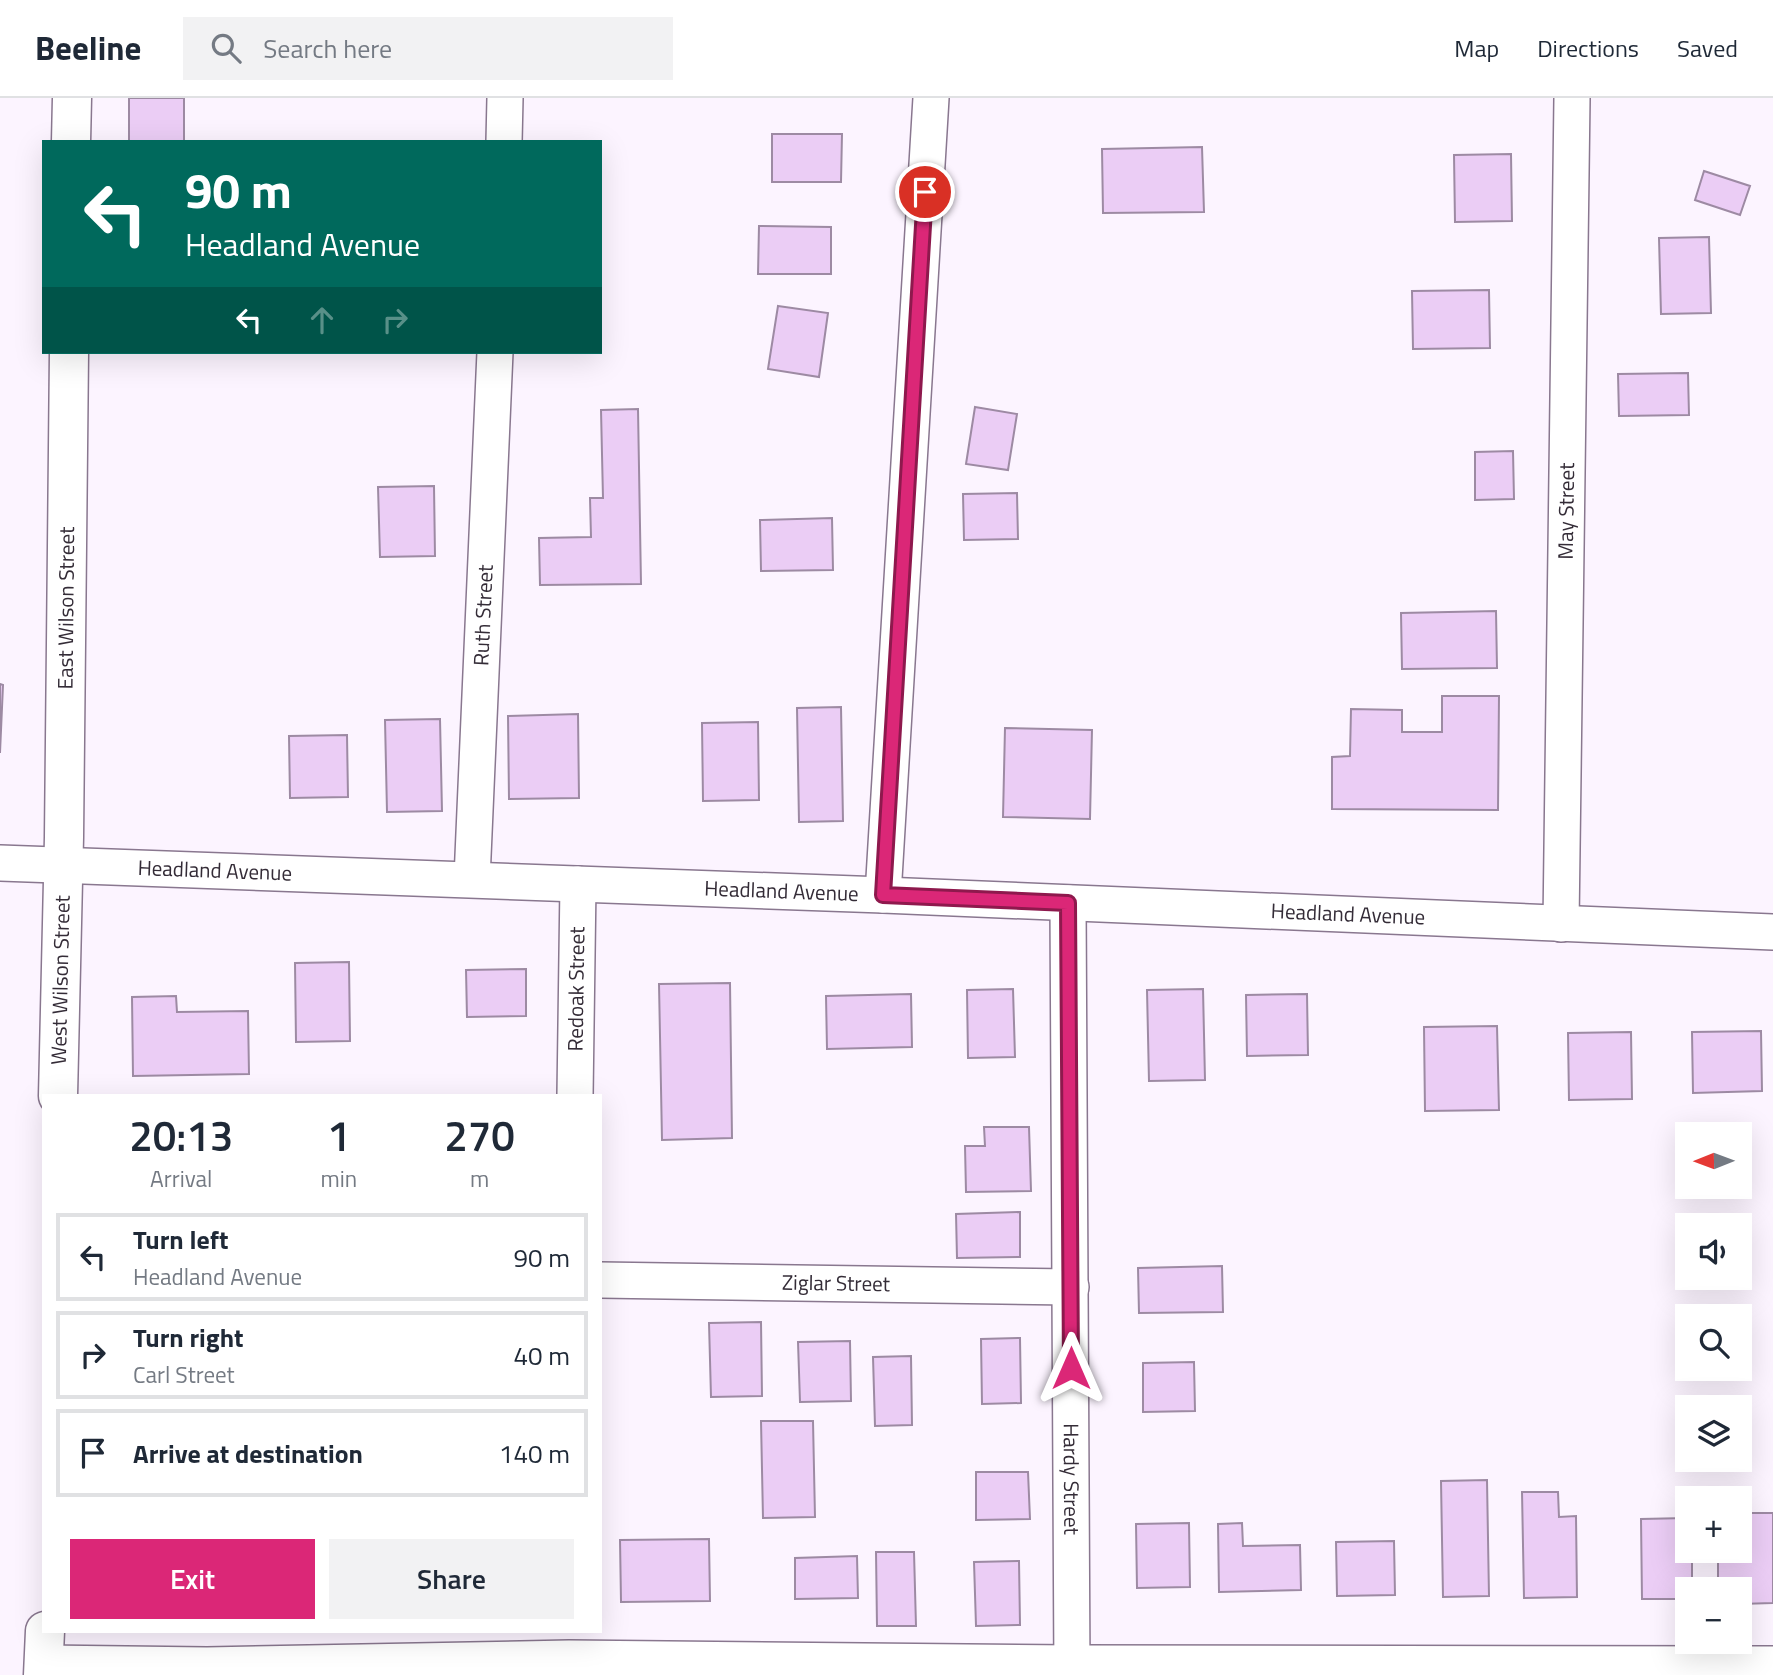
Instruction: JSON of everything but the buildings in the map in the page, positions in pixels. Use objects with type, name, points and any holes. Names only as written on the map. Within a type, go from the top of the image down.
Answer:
[{"type":"street","points":[[71,140],[72,98]]},
{"type":"street","points":[[503,140],[505,98]]},
{"type":"street","points":[[883,895],[931,98]]},
{"type":"street","name":"May Street","points":[[1561,924],[1572,98]]},
{"type":"street","name":"East Wilson Street","points":[[64,865],[69,354]]},
{"type":"street","name":"Ruth Street","points":[[472,879],[495,354]]},
{"type":"street","name":"Headland Avenue","points":[[0,863],[472,879],[1773,932]]},
{"type":"street","name":"West Wilson Street","points":[[58,1094],[64,865]]},
{"type":"street","name":"Redoak Street","points":[[575,1094],[578,884]]},
{"type":"street","name":"Hardy Street","points":[[1068,903],[1072,1669]]},
{"type":"street","name":"Ziglar Street","points":[[602,1280],[1071,1287]]},
{"type":"street","points":[[44,1656],[207,1665],[569,1655],[1072,1669],[1773,1664]]},
{"type":"route","points":[[925,192],[883,895],[1068,903],[1071,1368]]}]
